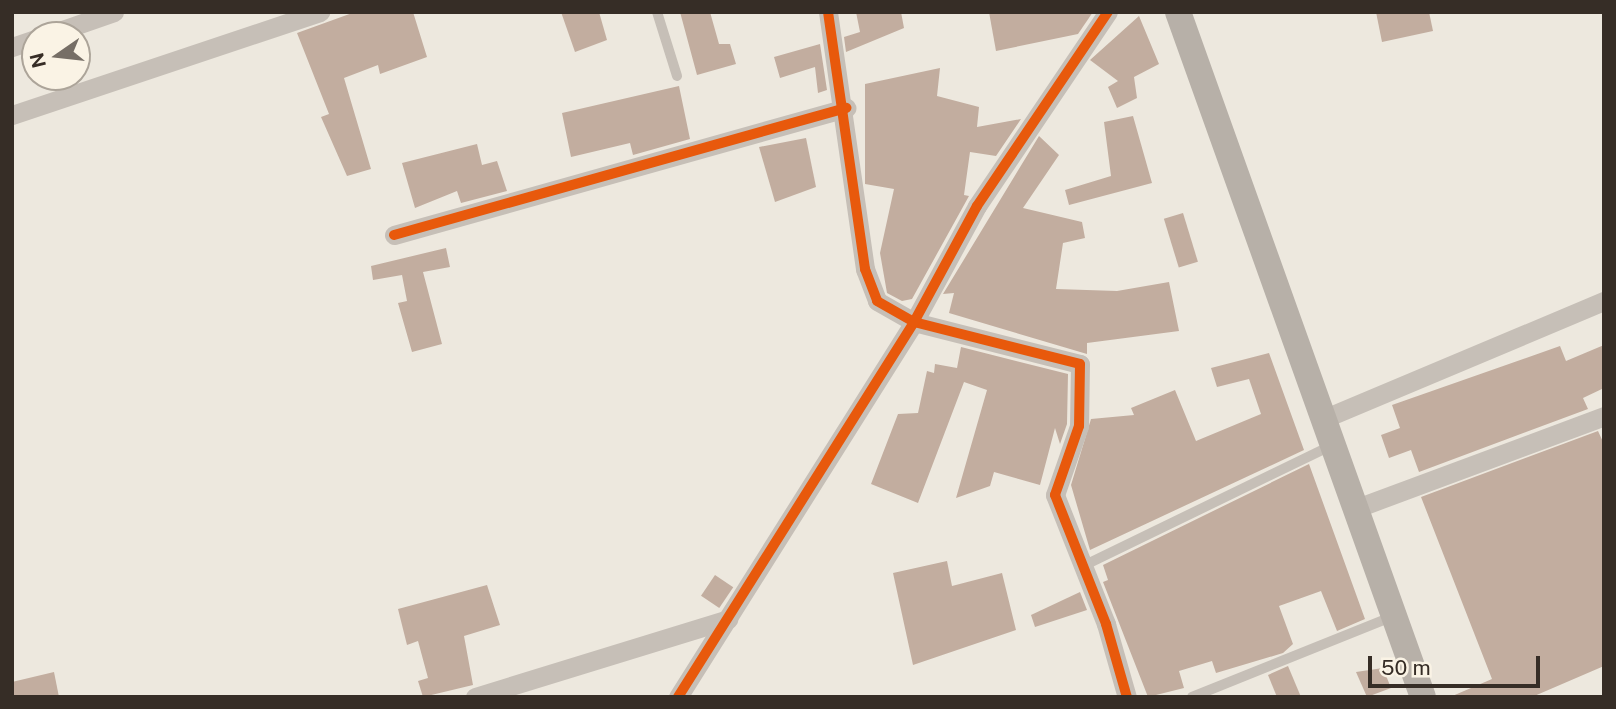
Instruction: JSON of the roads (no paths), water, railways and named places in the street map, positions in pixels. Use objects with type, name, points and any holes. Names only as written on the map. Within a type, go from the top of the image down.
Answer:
[{"type":"main road","points":[[1178,12],[1423,697]]},
{"type":"street","points":[[88,21],[114,12]]},
{"type":"street","points":[[12,115],[320,12]]},
{"type":"street","points":[[828,12],[846,108],[866,269],[877,301],[914,322],[1080,364],[1079,426],[1055,495],[1080,567],[1106,624],[1127,697]]},
{"type":"street","points":[[678,697],[914,322],[976,206],[1108,12]]},
{"type":"street","points":[[394,235],[846,108]]},
{"type":"street","points":[[1323,419],[1604,301]]},
{"type":"street","points":[[1357,508],[1604,416]]},
{"type":"street","points":[[475,697],[728,620]]},
{"type":"lane","points":[[657,12],[677,76]]},
{"type":"lane","points":[[1080,567],[1334,444]]},
{"type":"lane","points":[[1192,697],[1394,615]]}]
